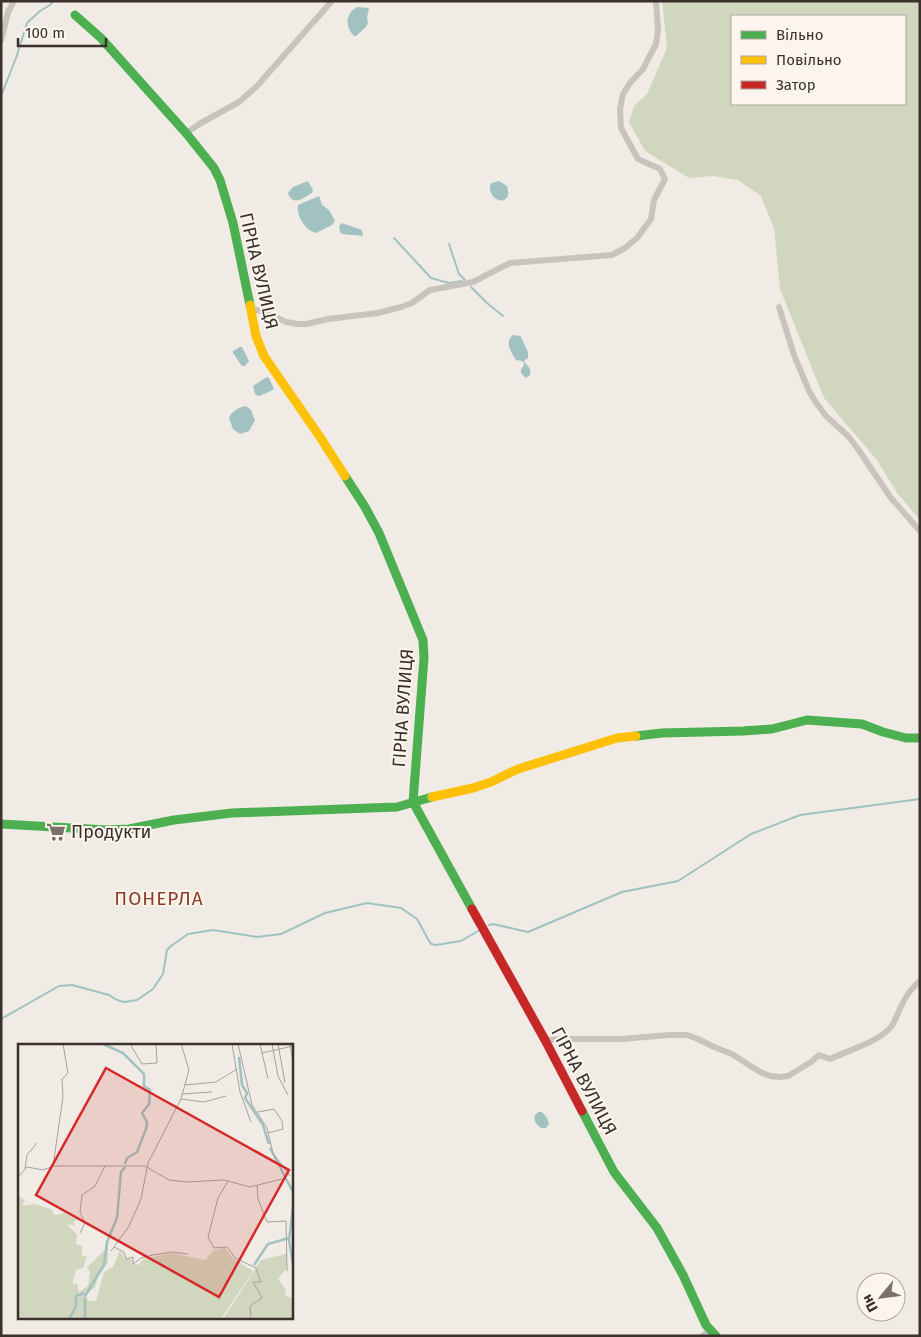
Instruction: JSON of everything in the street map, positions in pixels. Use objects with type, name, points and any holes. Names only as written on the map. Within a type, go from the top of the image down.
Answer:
[{"type":"street","points":[[1,41],[8,12],[14,1]]},
{"type":"street","points":[[186,133],[239,102],[258,86],[332,1]]},
{"type":"street","points":[[250,309],[263,311],[286,322],[306,324],[328,318],[378,312],[412,304],[430,290],[473,282],[510,263],[612,255],[625,248],[637,238],[651,219],[654,200],[665,180],[660,169],[638,159],[621,128],[620,109],[623,94],[643,69],[656,44],[658,30],[656,1]]},
{"type":"street","name":"ГІРНА ВУЛИЦЯ","points":[[75,15],[101,38],[186,133],[214,168],[220,180],[233,223],[256,336],[264,356],[320,436],[379,532],[423,640],[424,658],[413,802],[545,1040],[614,1172],[658,1228],[683,1275],[706,1325],[713,1333]]},
{"type":"street","points":[[780,307],[794,355],[817,404],[826,416],[848,436],[891,498],[920,530]]},
{"type":"street","points":[[1,824],[107,830],[129,829],[174,820],[232,813],[397,807],[424,798],[473,788],[518,769],[617,738],[662,733],[772,729],[807,720],[862,724],[906,738],[920,738]]},
{"type":"street","points":[[545,1040],[622,1040],[687,1035],[732,1054],[760,1072],[770,1076],[788,1076],[819,1055],[830,1059],[881,1035],[890,1028],[908,994],[920,981]]},
{"type":"street","points":[[702,1336],[713,1333]]},
{"type":"green space","points":[[662,1],[920,1],[920,520],[897,493],[877,460],[824,398],[780,289],[774,228],[761,196],[738,180],[713,176],[689,178],[645,151],[629,122],[634,106],[647,94],[667,48]]},
{"type":"water","points":[[357,7],[369,8],[368,23],[366,27],[354,36],[349,29],[348,17]]},
{"type":"water","points":[[308,181],[313,190],[312,193],[302,199],[293,200],[288,193],[293,187]]},
{"type":"water","points":[[499,181],[507,186],[508,193],[504,200],[496,199],[490,191],[490,185]]},
{"type":"water","points":[[319,196],[322,205],[329,210],[335,221],[332,225],[316,233],[308,229],[302,222],[298,214],[298,205]]},
{"type":"water","points":[[342,223],[362,230],[363,236],[342,234],[339,226]]},
{"type":"water","points":[[513,335],[521,337],[528,352],[528,358],[524,361],[530,369],[530,375],[526,378],[521,373],[524,363],[516,360],[509,347],[510,338]]},
{"type":"water","points":[[242,347],[249,361],[245,366],[242,366],[233,353],[233,351]]},
{"type":"water","points":[[267,377],[274,389],[258,396],[255,394],[253,386]]},
{"type":"water","points":[[246,406],[251,410],[255,420],[249,431],[240,434],[233,429],[229,418],[236,410]]},
{"type":"water","points":[[542,1112],[547,1118],[549,1124],[546,1128],[541,1128],[535,1121],[535,1115]]},
{"type":"waterway","points":[[1,96],[27,23],[53,1]]},
{"type":"waterway","points":[[394,238],[431,278],[449,283],[462,281]]},
{"type":"waterway","points":[[449,244],[459,274],[465,280]]},
{"type":"waterway","points":[[471,287],[503,316]]},
{"type":"waterway","points":[[489,925],[493,924],[528,932],[622,892],[678,881],[751,834],[800,815],[920,799]]},
{"type":"waterway","points":[[1,1019],[59,986],[72,985],[109,995],[124,1002],[137,1000],[153,989],[163,974],[167,950],[188,934],[213,930],[257,937],[281,934],[325,913],[367,903],[401,908],[417,919],[431,944],[461,941],[478,931]]},
{"type":"traffic: fast","points":[[75,15],[101,38],[186,133],[214,168],[220,180],[233,223],[250,305]]},
{"type":"traffic: fast","points":[[345,476],[379,533],[423,640],[424,658],[413,802],[472,909]]},
{"type":"traffic: fast","points":[[636,736],[662,733],[772,729],[807,720],[862,724],[906,738],[920,738]]},
{"type":"traffic: fast","points":[[1,824],[107,830],[129,829],[174,820],[232,813],[397,807],[432,797]]},
{"type":"traffic: fast","points":[[582,1111],[614,1172],[657,1228],[683,1275],[706,1325],[716,1336]]},
{"type":"traffic: slow","points":[[250,305],[256,336],[264,356],[345,476]]},
{"type":"traffic: slow","points":[[432,797],[473,788],[518,769],[617,738],[636,736]]},
{"type":"traffic: jam","points":[[472,909],[582,1111]]},
{"type":"place","name":"Продукти","points":[[56,832]]},
{"type":"district","name":"ПОНЕРЛА","points":[[159,898]]}]
